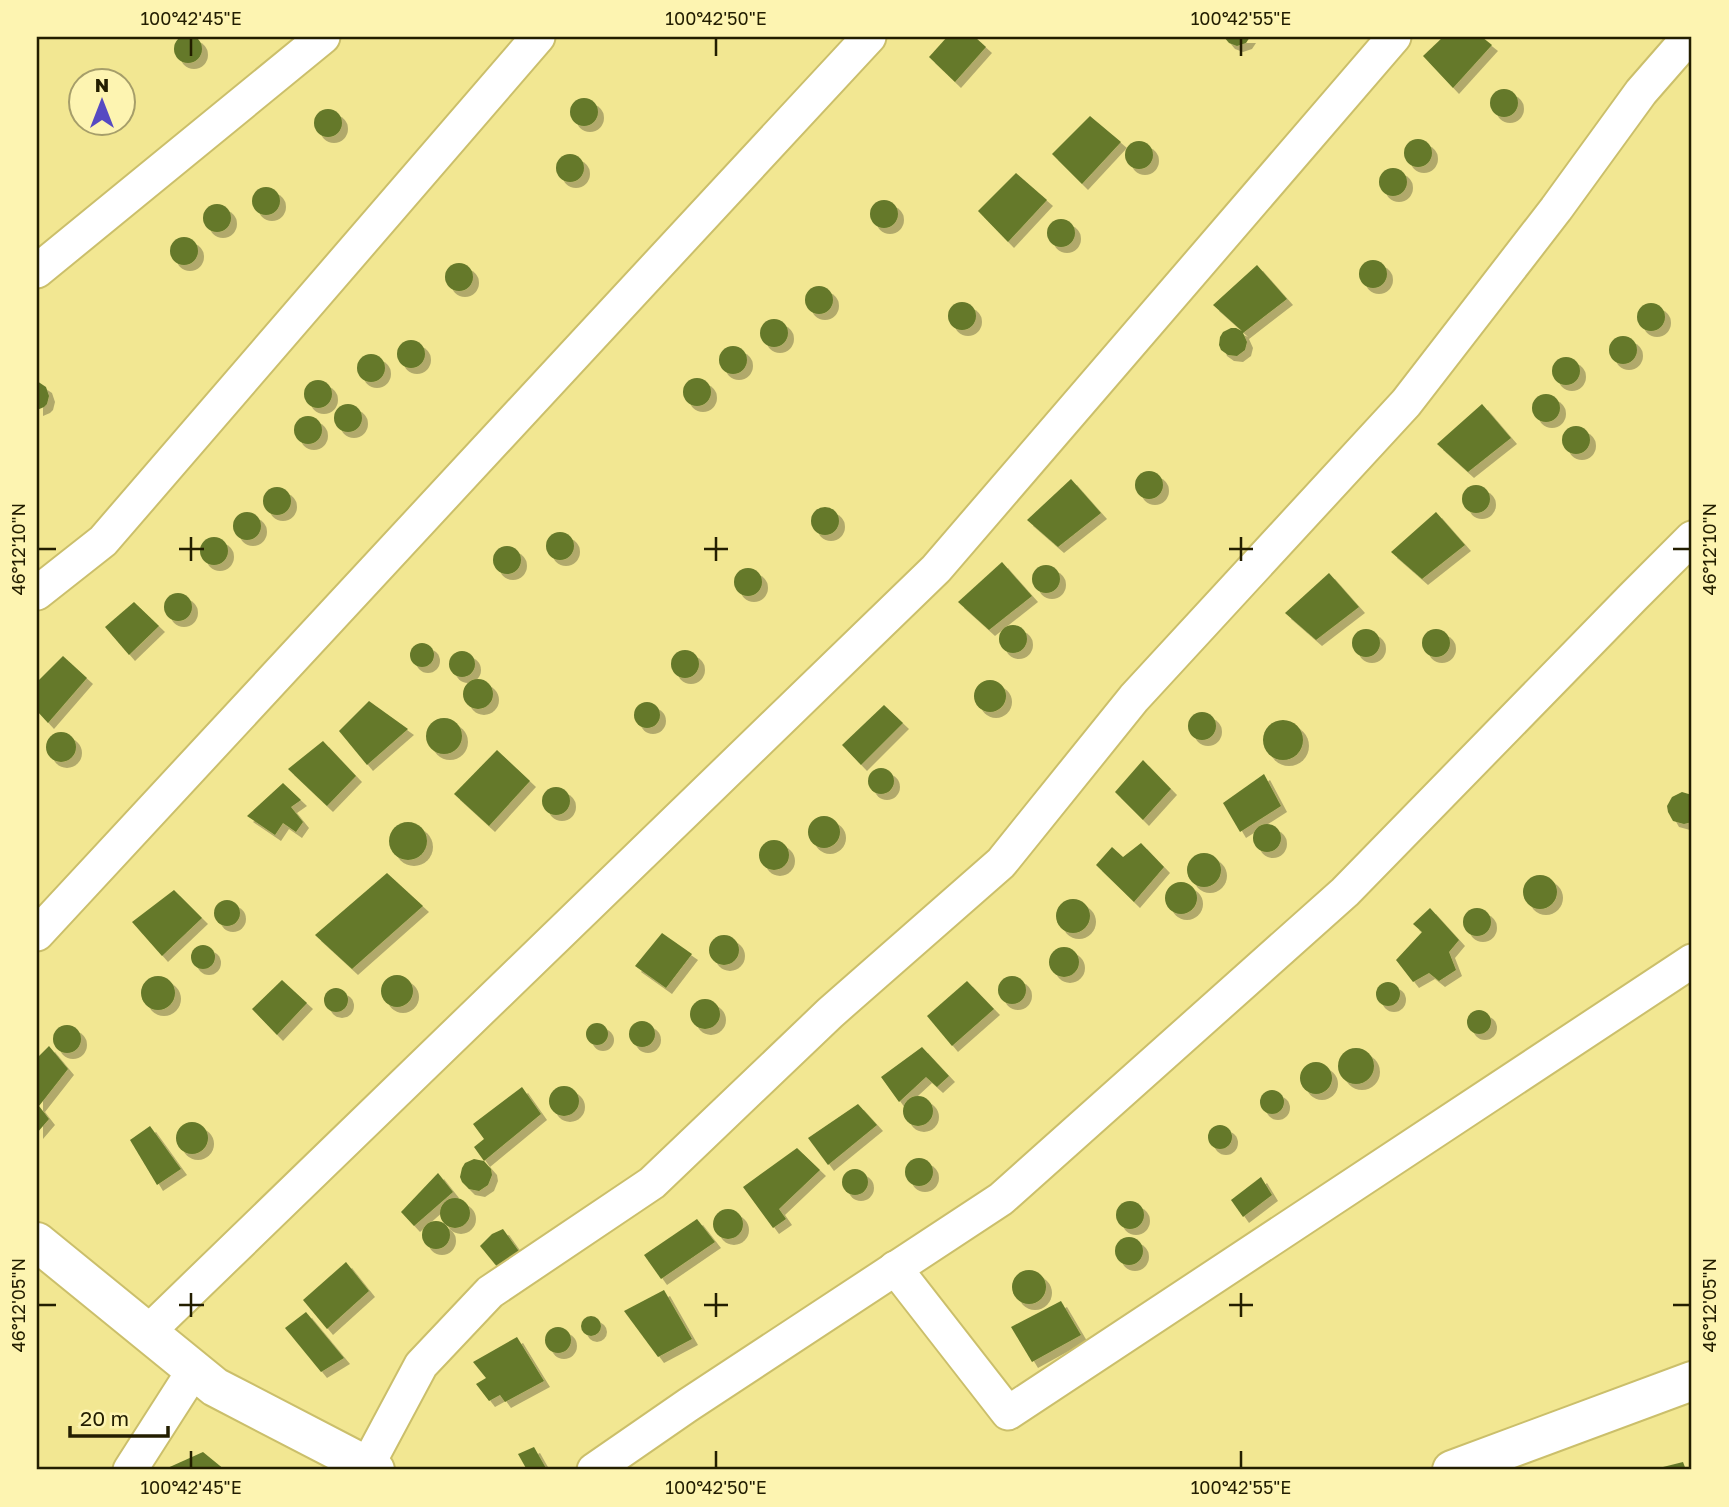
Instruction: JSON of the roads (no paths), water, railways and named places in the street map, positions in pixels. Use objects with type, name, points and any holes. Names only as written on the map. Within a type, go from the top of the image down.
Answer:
[{"type":"street","points":[[37,271],[323,37]]},
{"type":"street","points":[[37,593],[103,541],[538,37]]},
{"type":"street","points":[[37,934],[869,37]]},
{"type":"street","points":[[148,1332],[936,569],[1394,37]]},
{"type":"street","points":[[37,1242],[215,1387],[371,1468],[421,1365],[490,1292],[652,1183],[830,1013],[1001,863],[1135,698],[1406,403],[1556,209],[1641,92],[1689,37]]},
{"type":"street","points":[[594,1470],[1001,1199],[1345,892],[1692,538]]},
{"type":"street","points":[[895,1268],[1008,1413],[1692,961]]},
{"type":"street","points":[[130,1470],[194,1370]]},
{"type":"street","points":[[1452,1470],[1692,1381]]}]
